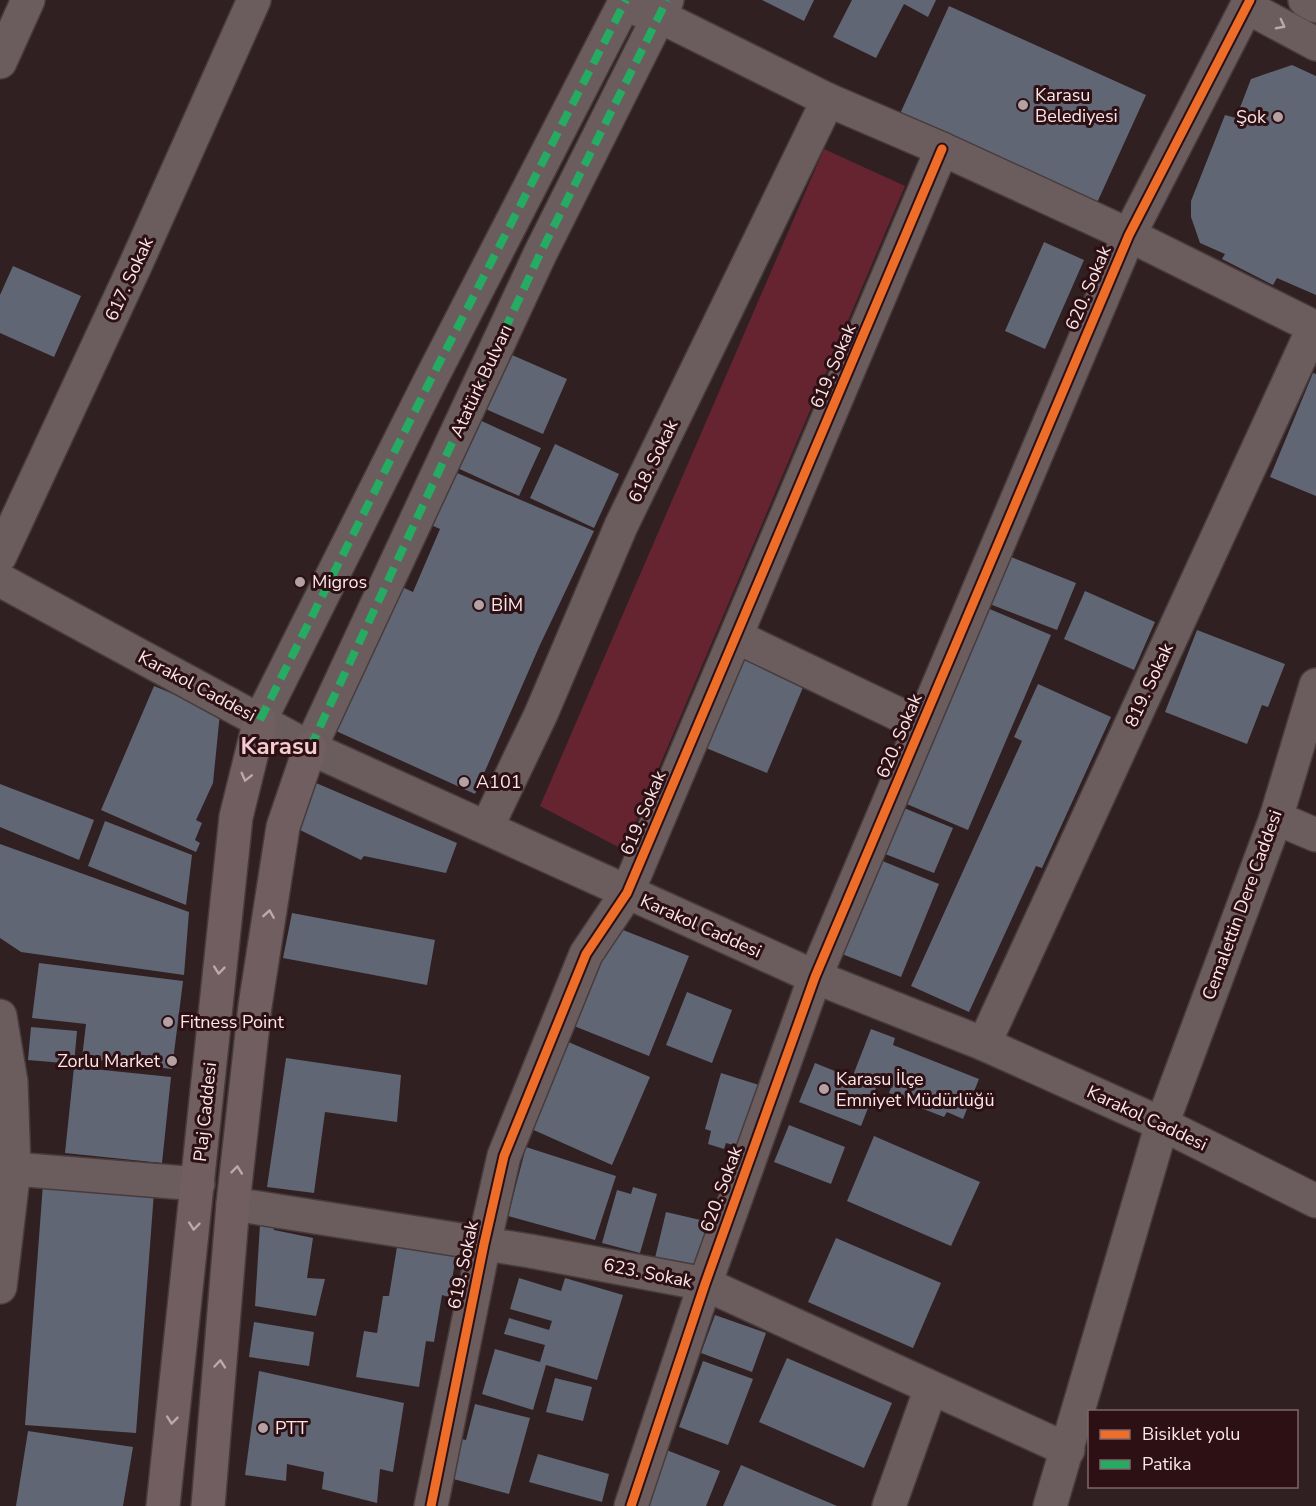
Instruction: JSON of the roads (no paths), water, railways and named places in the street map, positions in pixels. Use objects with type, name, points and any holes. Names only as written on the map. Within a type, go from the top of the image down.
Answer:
[{"type":"main road","name":"Plaj Caddesi","points":[[162,1506],[236,817],[260,720]]},
{"type":"main road","points":[[208,1506],[233,1204],[255,1006],[283,827],[310,748]]},
{"type":"street","points":[[0,62],[28,0]]},
{"type":"street","name":"617. Sokak","points":[[0,556],[135,266],[254,0]]},
{"type":"street","points":[[1305,0],[1316,6]]},
{"type":"street","points":[[260,720],[620,2],[663,8],[828,100],[942,149],[1128,235],[1315,327]]},
{"type":"street","points":[[1248,3],[1316,44]]},
{"type":"street","name":"620. Sokak","points":[[631,1506],[705,1284],[815,977],[1128,235],[1248,3]]},
{"type":"street","name":"Atatürk Bulvarı","points":[[310,748],[540,254],[663,8]]},
{"type":"street","name":"618. Sokak","points":[[487,827],[541,714],[621,526],[828,100]]},
{"type":"street","name":"619. Sokak","points":[[431,1506],[504,1156],[586,954],[627,893],[942,149]]},
{"type":"street","name":"819. Sokak","points":[[984,1044],[1315,327]]},
{"type":"street","name":"Karakol Caddesi","points":[[0,580],[310,748],[815,977],[984,1044],[1162,1124],[1316,1201]]},
{"type":"street","points":[[737,637],[921,725]]},
{"type":"street","name":"Cemalettin Dere Caddesi","points":[[1050,1506],[1162,1124],[1276,818],[1316,685]]},
{"type":"street","points":[[1276,818],[1316,835]]},
{"type":"street","points":[[0,1016],[3,1023],[11,1082],[14,1169],[0,1287]]},
{"type":"street","points":[[14,1169],[198,1184]]},
{"type":"street","name":"623. Sokak","points":[[233,1204],[484,1244],[705,1284],[1068,1450]]},
{"type":"street","points":[[889,1506],[932,1388]]},
{"type":"place","name":"Karasu Belediyesi","points":[[1023,105]]},
{"type":"place","name":"Şok","points":[[1278,117]]},
{"type":"place","name":"Migros","points":[[300,582]]},
{"type":"place","name":"BİM","points":[[479,605]]},
{"type":"place","name":"A101","points":[[464,782]]},
{"type":"place","name":"Fitness Point","points":[[168,1022]]},
{"type":"place","name":"Zorlu Market","points":[[172,1061]]},
{"type":"place","name":"Karasu İlçe Emniyet Müdürlüğü","points":[[824,1089]]},
{"type":"place","name":"PTT","points":[[263,1428]]},
{"type":"district","name":"Karasu","points":[[279,746]]}]
